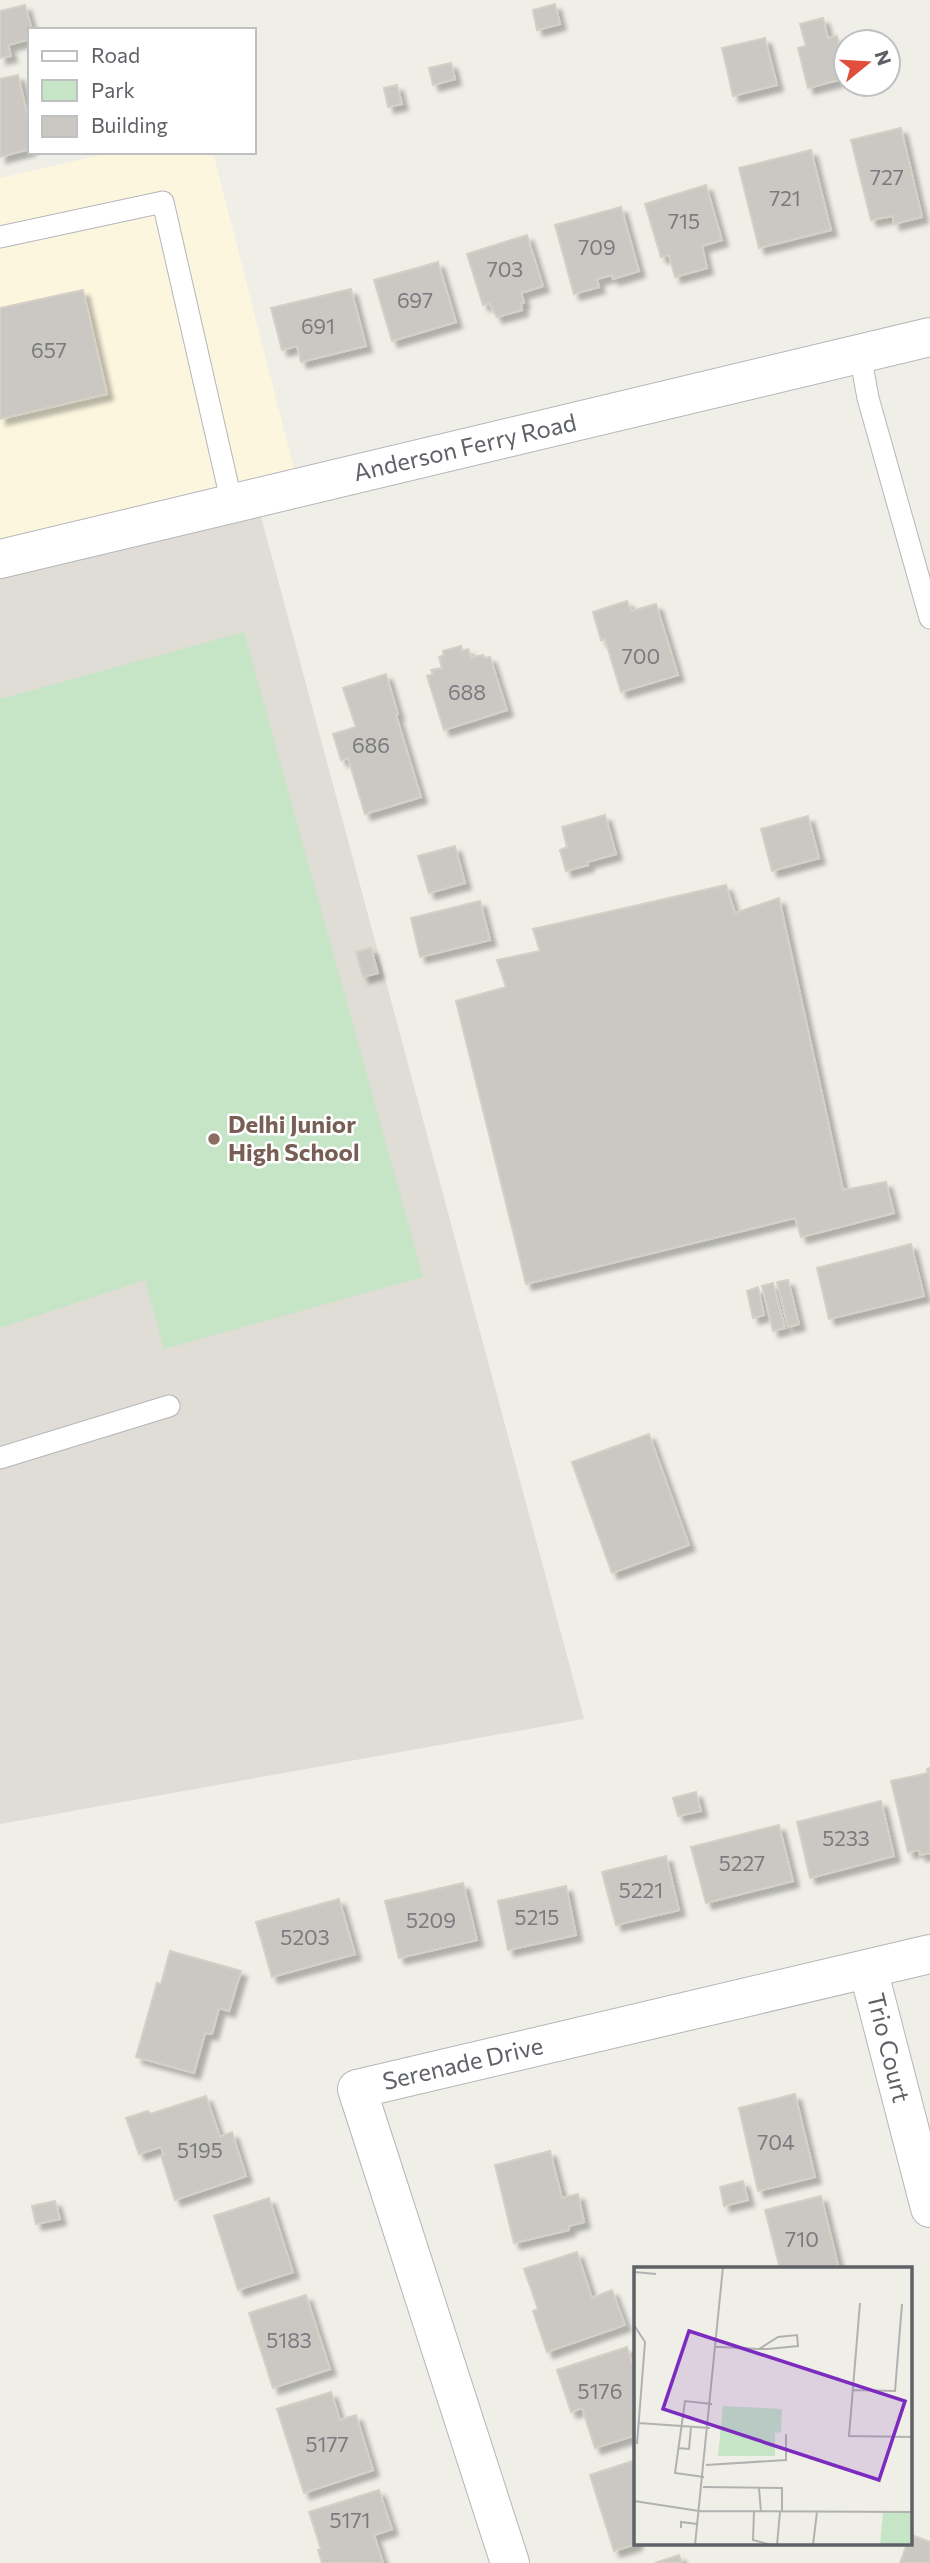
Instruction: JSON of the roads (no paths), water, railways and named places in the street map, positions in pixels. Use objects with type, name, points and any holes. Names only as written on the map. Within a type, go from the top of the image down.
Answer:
[{"type":"street","name":"Anderson Ferry Road","points":[[0,559],[930,337]]},
{"type":"street","name":"Serenade Drive","points":[[510,2563],[357,2090],[930,1954]]},
{"type":"street","name":"Trio Court","points":[[868,1969],[930,2207]]},
{"type":"lane","points":[[0,237],[163,202],[232,504]]},
{"type":"lane","points":[[860,354],[868,398],[930,618]]},
{"type":"lane","points":[[0,1458],[169,1406]]},
{"type":"place","name":"Delhi Junior High School","points":[[214,1139]]}]
